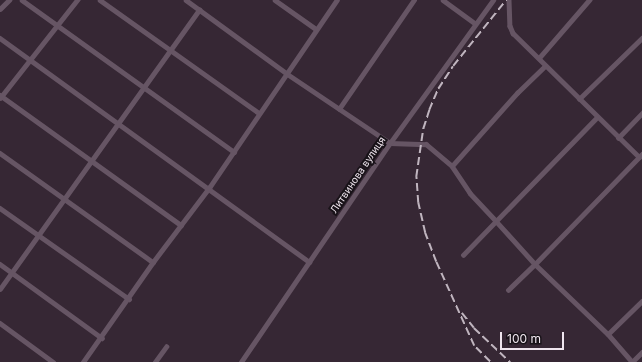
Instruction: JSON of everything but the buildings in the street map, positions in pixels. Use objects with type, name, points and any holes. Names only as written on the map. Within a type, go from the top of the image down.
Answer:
[{"type":"street","points":[[0,9],[10,0]]},
{"type":"street","points":[[22,0],[234,152]]},
{"type":"street","points":[[77,0],[0,97],[181,225]]},
{"type":"street","points":[[100,0],[259,113]]},
{"type":"street","points":[[186,0],[286,73],[390,143],[426,144],[452,166],[470,193],[535,264],[608,334],[632,362],[642,352]]},
{"type":"street","points":[[275,0],[316,28]]},
{"type":"street","points":[[83,362],[102,338],[153,262],[209,188],[316,28],[337,0]]},
{"type":"street","points":[[339,109],[414,0]]},
{"type":"street","points":[[443,0],[475,23]]},
{"type":"street","name":"Литвинова вулиця","points":[[241,362],[390,143],[493,0]]},
{"type":"street","points":[[539,58],[589,0]]},
{"type":"street","points":[[508,290],[641,155],[618,138],[545,66],[512,30],[510,1]]},
{"type":"street","points":[[0,289],[199,10]]},
{"type":"street","points":[[0,38],[209,188],[309,262]]},
{"type":"street","points":[[579,99],[642,38]]},
{"type":"street","points":[[452,166],[517,93],[545,66]]},
{"type":"street","points":[[618,138],[642,113]]},
{"type":"street","points":[[463,254],[597,117]]},
{"type":"street","points":[[0,153],[153,262]]},
{"type":"street","points":[[0,208],[129,299]]},
{"type":"street","points":[[0,264],[102,338]]},
{"type":"street","points":[[608,334],[642,301]]},
{"type":"street","points":[[0,323],[54,362]]},
{"type":"street","points":[[155,362],[166,347]]},
{"type":"railway","points":[[490,362],[474,346],[436,262],[425,233],[418,203],[416,177],[423,129],[438,89],[453,66],[506,0]]},
{"type":"railway","points":[[462,313],[474,328],[510,362]]}]
